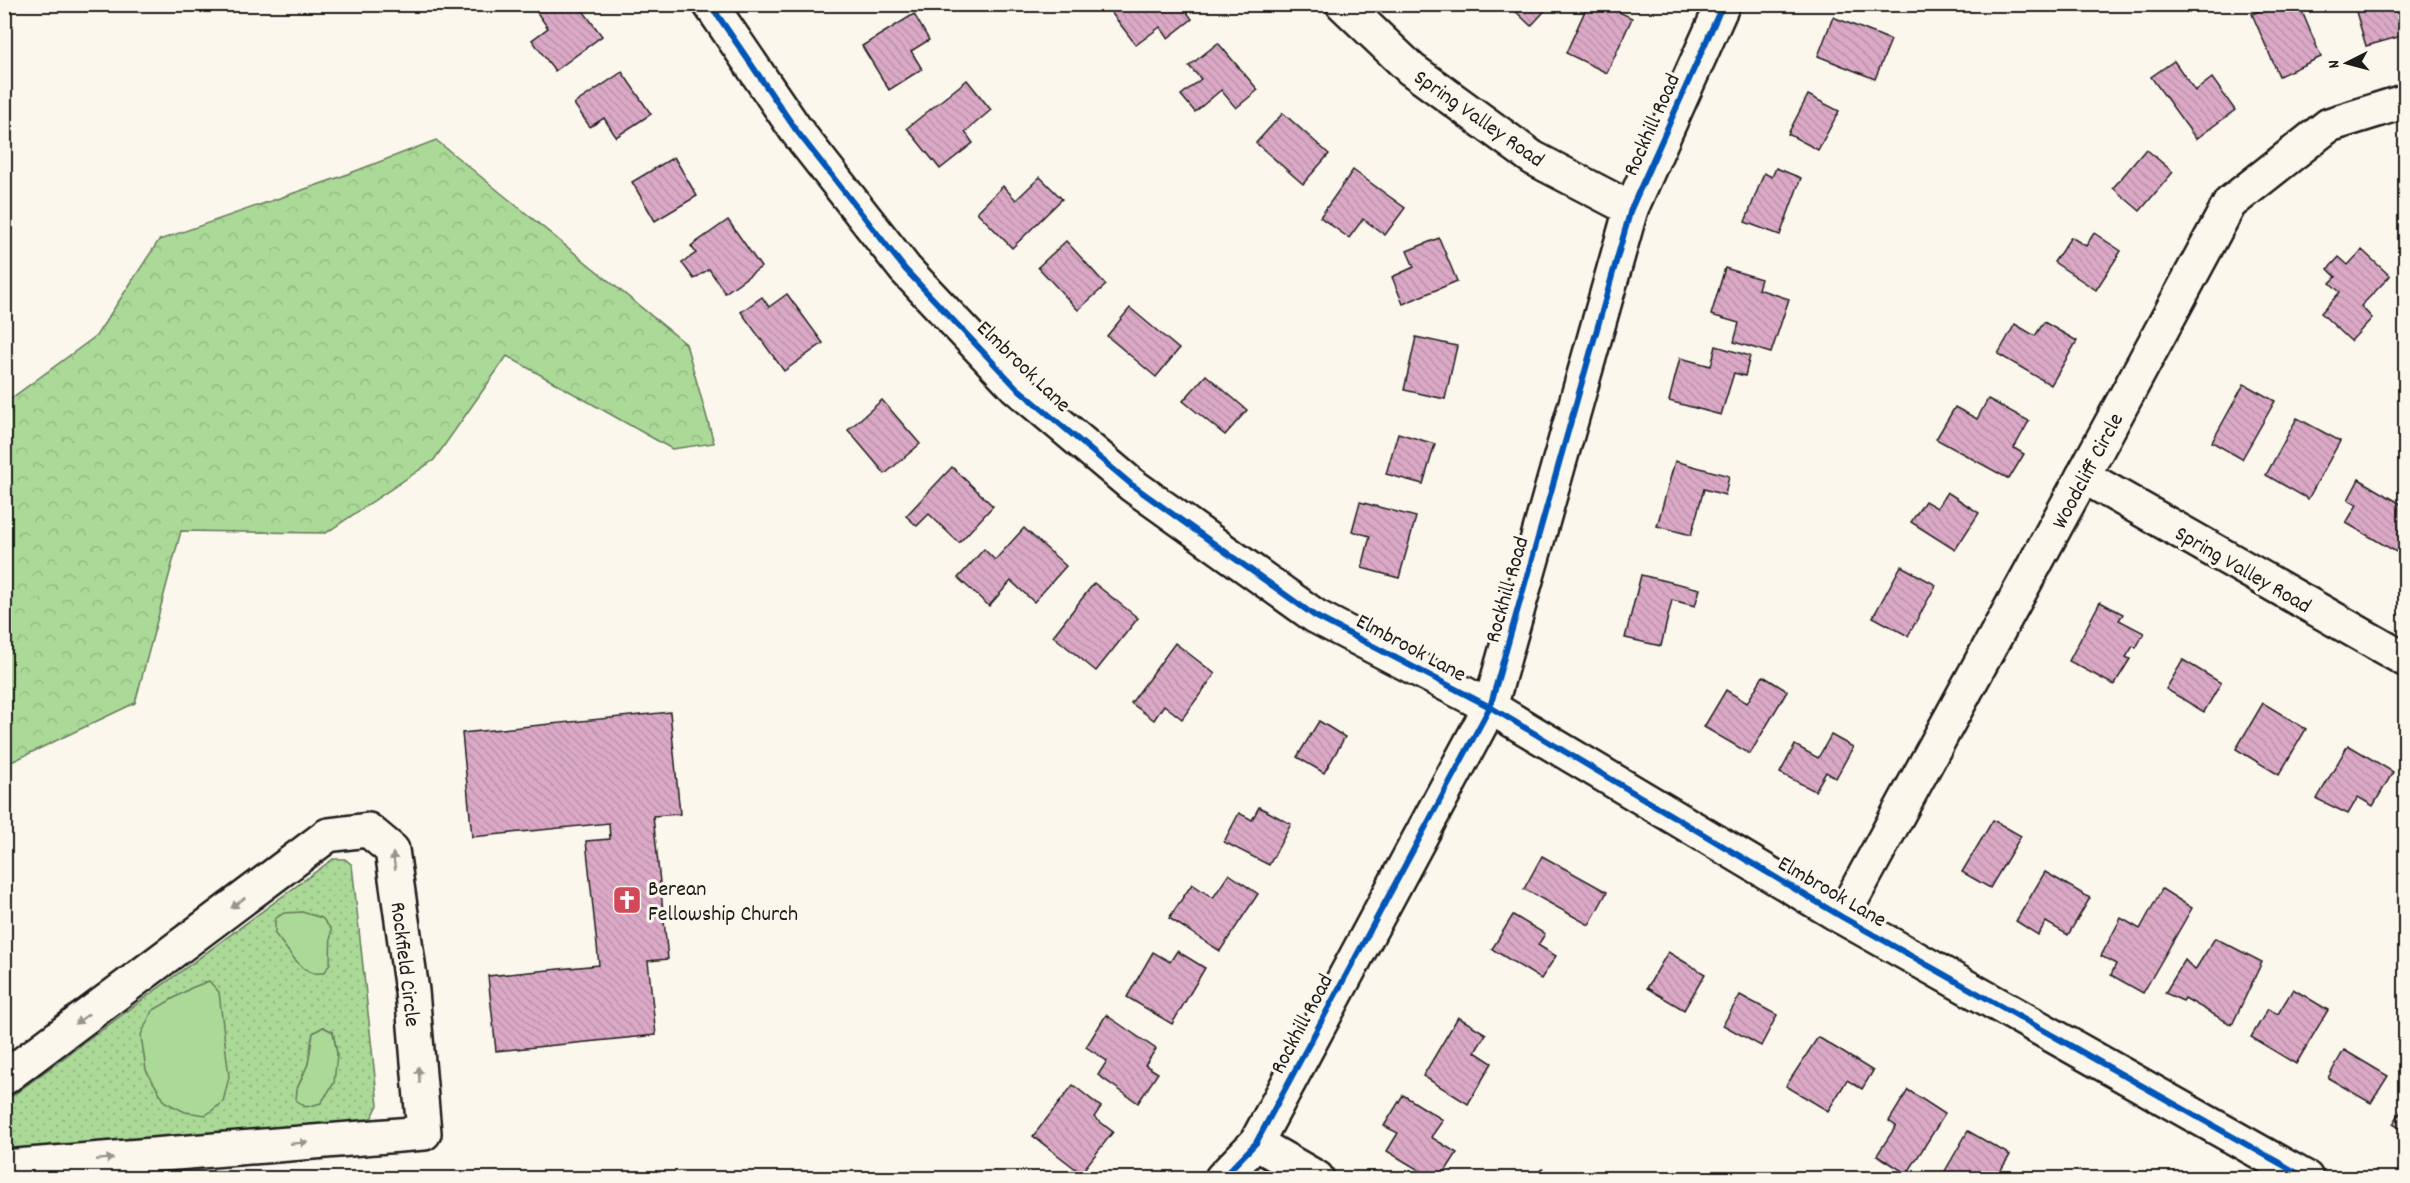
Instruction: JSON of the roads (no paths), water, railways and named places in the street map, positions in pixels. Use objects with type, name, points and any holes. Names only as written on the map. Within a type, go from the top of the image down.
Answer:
[{"type":"street","name":"Elmbrook Lane","points":[[710,4],[796,130],[904,269],[1016,387],[1132,485],[1315,616],[1490,707],[1842,917],[2306,1179]]},
{"type":"street","name":"Spring Valley Road","points":[[1343,4],[1411,69],[1533,158],[1631,209]]},
{"type":"street","name":"Rockhill Road","points":[[1222,1179],[1256,1143],[1490,707],[1631,209],[1723,4]]},
{"type":"street","name":"Woodcliff Circle","points":[[1842,917],[2084,477],[2230,203],[2329,125],[2406,101]]},
{"type":"street","name":"Spring Valley Road","points":[[2084,477],[2406,660]]},
{"type":"street","name":"Rockfield Circle","points":[[4,1078],[328,835],[368,830],[392,850],[412,991],[424,1133],[4,1167]]},
{"type":"street","points":[[1256,1143],[1317,1179]]},
{"type":"place","name":"Berean Fellowship Church","points":[[627,900]]}]
